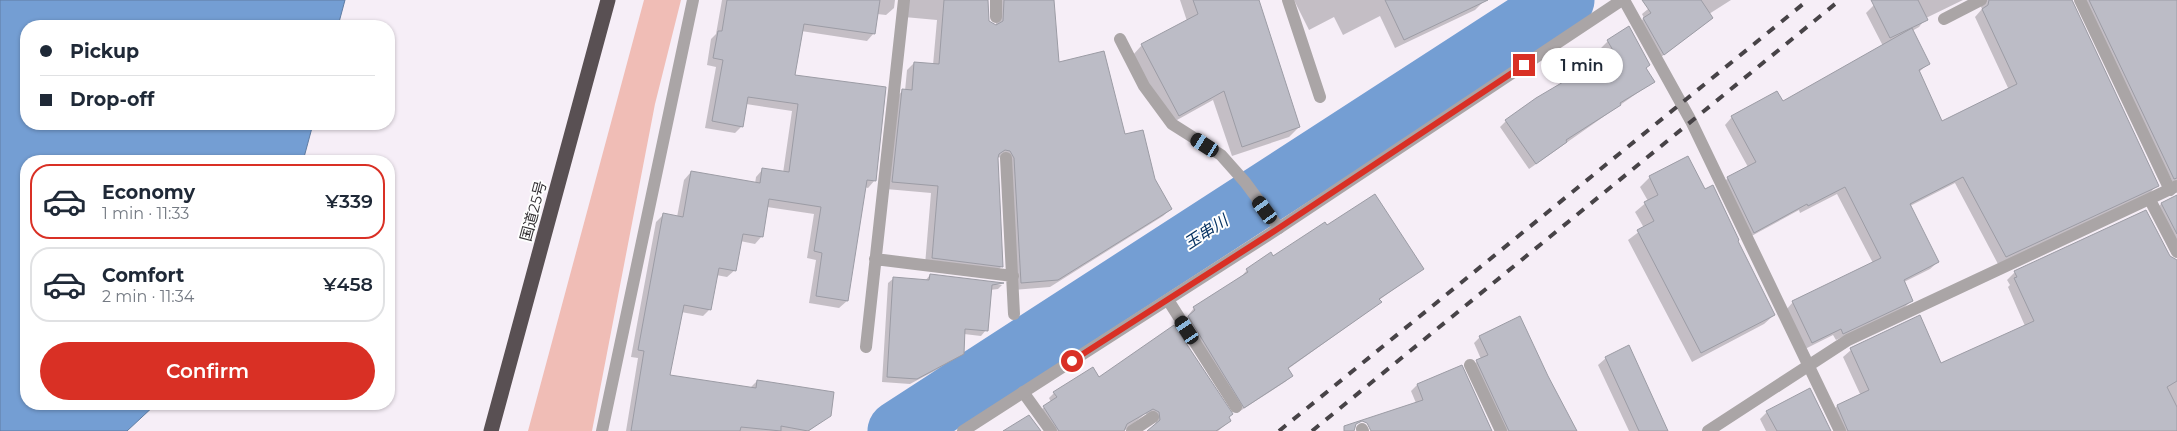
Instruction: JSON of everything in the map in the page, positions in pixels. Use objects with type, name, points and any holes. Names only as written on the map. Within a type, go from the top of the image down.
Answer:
[{"type":"highway","name":"国道25号","points":[[491,431],[608,0]]},
{"type":"street","points":[[602,431],[693,0]]},
{"type":"street","points":[[866,347],[904,0]]},
{"type":"street","points":[[996,0],[996,17]]},
{"type":"street","points":[[1288,0],[1320,97]]},
{"type":"street","points":[[963,431],[1279,228],[1623,0],[1691,121],[1840,431]]},
{"type":"street","points":[[1944,19],[1981,0]]},
{"type":"street","points":[[1708,431],[1848,340],[2174,188],[2080,0]]},
{"type":"street","points":[[1120,39],[1144,86],[1172,124],[1221,156],[1246,182],[1279,228]]},
{"type":"street","points":[[1006,158],[1014,314]]},
{"type":"street","points":[[2150,200],[2177,252]]},
{"type":"street","points":[[875,260],[1013,276]]},
{"type":"street","points":[[1168,300],[1236,407]]},
{"type":"street","points":[[1470,365],[1501,431]]},
{"type":"street","points":[[1024,392],[1051,431]]},
{"type":"street","points":[[1132,431],[1153,417]]},
{"type":"shaded area","points":[[644,0],[681,0],[655,104],[592,431],[528,431]]},
{"type":"water","points":[[0,0],[345,0],[340,20],[20,20],[20,130],[311,130],[305,155],[20,155],[20,410],[150,410],[127,431],[0,431]]},
{"type":"building","points":[[727,0],[880,0],[875,34],[804,24],[795,75],[886,87],[876,181],[867,180],[848,301],[816,296],[822,253],[814,251],[821,207],[769,199],[763,237],[743,234],[736,271],[719,268],[711,310],[684,305],[670,375],[756,388],[757,380],[834,392],[831,416],[808,431],[781,426],[781,431],[741,427],[740,431],[631,431],[644,351],[638,350],[663,213],[683,217],[691,171],[760,183],[762,168],[789,172],[798,104],[748,97],[743,127],[712,121],[723,60],[713,58],[718,31],[722,31]]},
{"type":"building","points":[[944,0],[988,0],[989,21],[996,25],[1003,21],[1004,0],[1054,0],[1059,62],[1104,51],[1125,134],[1143,130],[1155,179],[1172,209],[1058,280],[1021,283],[1014,158],[1010,151],[1005,150],[999,154],[998,158],[1003,267],[932,258],[938,186],[892,182],[902,89],[912,90],[914,62],[939,64]]},
{"type":"building","points":[[1193,0],[1259,0],[1300,127],[1242,147],[1224,91],[1179,116],[1141,44],[1198,14]]},
{"type":"building","points":[[1385,0],[1488,0],[1404,40]]},
{"type":"building","points":[[1642,0],[1701,0],[1713,18],[1664,55],[1643,18],[1651,13]]},
{"type":"building","points":[[1871,0],[1918,0],[1928,20],[1890,38]]},
{"type":"building","points":[[1989,0],[2072,0],[2159,186],[2006,257],[1963,177],[1910,204],[1939,262],[1904,280],[1913,301],[1843,334],[1841,329],[1812,343],[1792,301],[1881,258],[1845,187],[1808,206],[1807,204],[1754,233],[1727,177],[1756,162],[1731,116],[1777,91],[1783,101],[1912,28],[1930,64],[1919,70],[1942,121],[2017,84],[1982,9],[1988,5]]},
{"type":"building","points":[[2089,0],[2177,0],[2177,178],[2174,179]]},
{"type":"building","points":[[1629,26],[1650,65],[1646,68],[1655,82],[1620,103],[1621,105],[1566,140],[1567,142],[1536,164],[1505,120],[1536,98],[1614,52],[1607,40]]},
{"type":"building","points":[[1688,156],[1705,189],[1713,185],[1738,241],[1775,315],[1701,353],[1637,230],[1654,221],[1644,202],[1658,195],[1649,176]]},
{"type":"building","points":[[1375,194],[1424,269],[1379,299],[1382,302],[1288,368],[1293,376],[1244,408],[1188,316],[1195,310],[1193,307],[1248,272],[1246,269],[1271,252],[1273,256],[1325,222],[1327,225]]},
{"type":"building","points":[[2177,195],[2177,234],[2161,203]]},
{"type":"building","points":[[2146,210],[2170,256],[2177,260],[2177,381],[2167,387],[2177,407],[2177,431],[1848,431],[1837,405],[1869,390],[1850,348],[1920,315],[1941,363],[2034,321],[2014,278],[2017,277],[2014,271]]},
{"type":"building","points":[[930,274],[1004,283],[992,285],[988,331],[965,329],[964,354],[917,379],[887,377],[893,277],[929,280]]},
{"type":"building","points":[[1520,316],[1548,376],[1577,431],[1509,431],[1476,360],[1488,355],[1479,336]]},
{"type":"building","points":[[1174,325],[1233,414],[1229,417],[1231,421],[1216,431],[1147,431],[1160,420],[1159,412],[1153,409],[1127,424],[1124,431],[1059,431],[1043,406],[1057,397],[1053,392],[1093,367],[1099,377]]},
{"type":"building","points":[[1629,345],[1668,431],[1639,431],[1605,357]]},
{"type":"building","points":[[1462,365],[1492,431],[1371,431],[1367,423],[1362,421],[1356,424],[1354,431],[1344,431],[1344,426],[1423,400],[1417,384]]},
{"type":"building","points":[[1810,388],[1831,431],[1777,431],[1766,411]]},
{"type":"building","points":[[1029,415],[1041,431],[1003,431]]},
{"type":"waterway","name":"玉串川","points":[[898,431],[1564,0]]},
{"type":"railway","points":[[1279,431],[1808,0]]},
{"type":"railway","points":[[1312,431],[1840,0]]},
{"type":"route","points":[[1072,361],[1276,230],[1524,65]]}]
